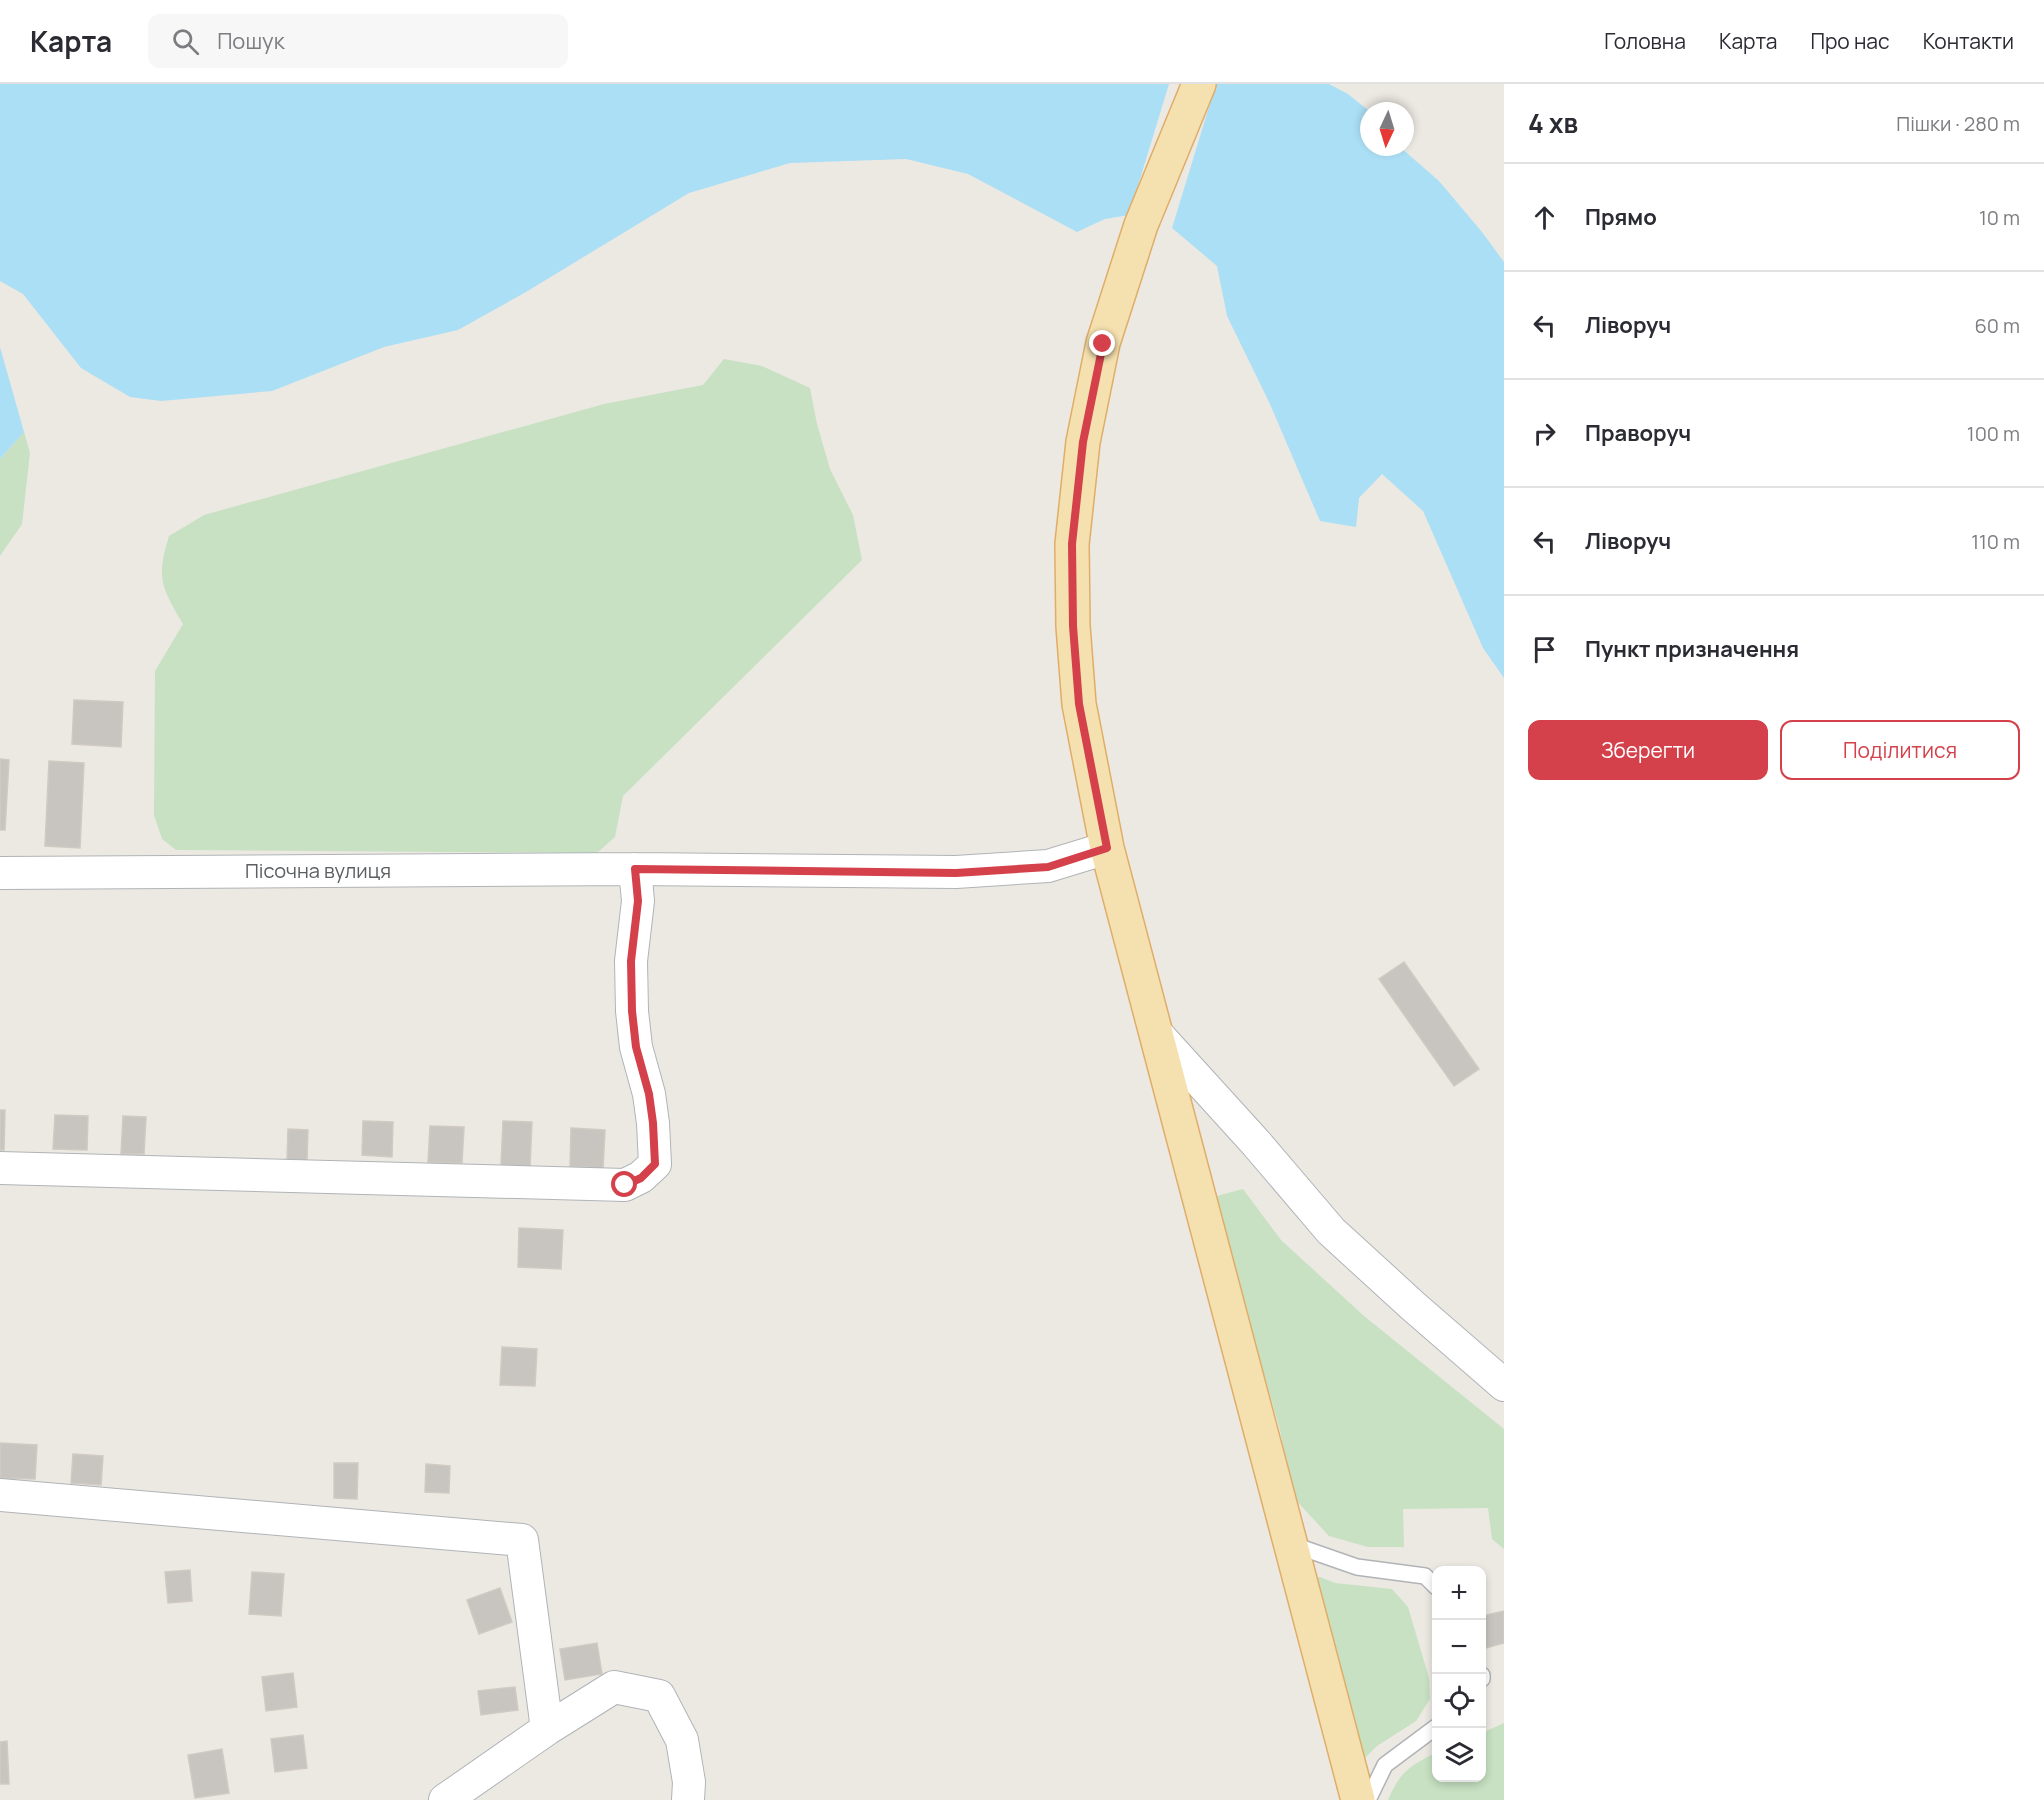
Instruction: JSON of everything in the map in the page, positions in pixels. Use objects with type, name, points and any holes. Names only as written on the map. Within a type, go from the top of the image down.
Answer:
[{"type":"main road","points":[[1199,84],[1141,225],[1103,344],[1083,442],[1072,544],[1073,626],[1079,704],[1107,848],[1358,1800]]},
{"type":"street","name":"Пісочна вулиця","points":[[0,873],[635,869],[956,873],[1048,867],[1107,848]]},
{"type":"street","points":[[0,1168],[625,1185],[641,1178],[655,1164],[649,1094],[636,1047],[632,1011],[631,961],[638,901],[635,869]]},
{"type":"street","points":[[1157,1034],[1256,1143],[1331,1232],[1504,1385]]},
{"type":"street","points":[[0,1496],[522,1540],[547,1729]]},
{"type":"street","points":[[445,1800],[547,1729],[614,1687],[659,1696],[682,1740],[688,1800]]},
{"type":"lane","points":[[1291,1544],[1357,1567],[1425,1576],[1432,1582]]},
{"type":"lane","points":[[1368,1800],[1385,1765],[1436,1728]]},
{"type":"green space","points":[[724,359],[762,366],[810,388],[817,424],[830,469],[853,515],[862,560],[623,796],[615,837],[597,853],[176,850],[162,839],[154,815],[155,671],[183,624],[165,591],[163,582],[163,563],[169,536],[204,515],[604,404],[703,385]]},
{"type":"green space","points":[[24,432],[30,453],[22,524],[0,556],[0,459]]},
{"type":"green space","points":[[1243,1189],[1281,1240],[1364,1316],[1504,1429],[1504,1549],[1492,1539],[1488,1508],[1403,1509],[1404,1547],[1368,1547],[1329,1536],[1293,1497],[1280,1430],[1213,1197]]},
{"type":"green space","points":[[1320,1577],[1335,1583],[1392,1589],[1408,1607],[1429,1678],[1430,1699],[1416,1721],[1377,1746],[1361,1762],[1312,1578]]},
{"type":"green space","points":[[1504,1723],[1504,1800],[1388,1800],[1407,1770],[1432,1755],[1432,1782],[1486,1782],[1486,1731]]},
{"type":"water","points":[[0,84],[1329,84],[1360,104],[1360,156],[1410,156],[1439,181],[1504,262],[1504,678],[1483,648],[1423,511],[1382,474],[1359,498],[1356,527],[1320,521],[1269,402],[1227,316],[1217,266],[1172,228],[1129,215],[1105,219],[1077,232],[968,174],[906,159],[790,163],[689,193],[526,292],[458,330],[384,347],[272,391],[161,401],[130,397],[81,368],[23,294],[0,281]]},
{"type":"water","points":[[0,347],[24,432],[0,459]]},
{"type":"pier","points":[[1169,84],[1216,84],[1172,228],[1129,215]]},
{"type":"building","points":[[74,700],[123,702],[121,747],[72,744]]},
{"type":"building","points":[[0,759],[9,760],[5,830],[0,830]]},
{"type":"building","points":[[49,761],[84,763],[80,848],[45,846]]},
{"type":"building","points":[[1404,962],[1479,1069],[1454,1086],[1379,979]]},
{"type":"building","points":[[0,1110],[5,1110],[4,1150],[0,1150]]},
{"type":"building","points":[[55,1115],[88,1116],[87,1150],[53,1149]]},
{"type":"building","points":[[123,1116],[146,1117],[144,1154],[121,1154]]},
{"type":"building","points":[[363,1121],[393,1122],[392,1157],[362,1155]]},
{"type":"building","points":[[503,1121],[532,1122],[530,1167],[501,1165]]},
{"type":"building","points":[[430,1126],[464,1127],[462,1163],[428,1162]]},
{"type":"building","points":[[571,1128],[605,1130],[603,1168],[570,1166]]},
{"type":"building","points":[[288,1129],[308,1130],[307,1161],[287,1160]]},
{"type":"building","points":[[519,1228],[563,1230],[561,1269],[518,1267]]},
{"type":"building","points":[[502,1347],[537,1349],[535,1386],[500,1385]]},
{"type":"building","points":[[0,1443],[37,1445],[35,1479],[0,1478]]},
{"type":"building","points":[[73,1454],[103,1456],[101,1485],[71,1483]]},
{"type":"building","points":[[334,1463],[358,1463],[357,1499],[334,1498]]},
{"type":"building","points":[[426,1464],[450,1466],[449,1493],[425,1492]]},
{"type":"building","points":[[190,1570],[192,1601],[168,1603],[165,1572]]},
{"type":"building","points":[[252,1572],[284,1574],[281,1616],[249,1614]]},
{"type":"building","points":[[500,1588],[512,1622],[479,1634],[467,1600]]},
{"type":"building","points":[[1504,1611],[1504,1643],[1486,1648],[1486,1615]]},
{"type":"building","points":[[597,1643],[602,1674],[565,1680],[560,1649]]},
{"type":"building","points":[[293,1673],[297,1707],[266,1711],[262,1677]]},
{"type":"building","points":[[515,1687],[518,1710],[481,1715],[478,1691]]},
{"type":"building","points":[[303,1735],[307,1768],[275,1772],[271,1739]]},
{"type":"building","points":[[7,1741],[9,1784],[0,1784],[0,1742]]},
{"type":"building","points":[[222,1749],[229,1793],[195,1798],[188,1755]]},
{"type":"route","points":[[625,1185],[641,1178],[655,1164],[649,1094],[636,1047],[632,1011],[631,961],[638,901],[635,869],[956,873],[1048,867],[1107,848],[1079,704],[1073,626],[1072,544],[1083,442],[1103,344]]}]
